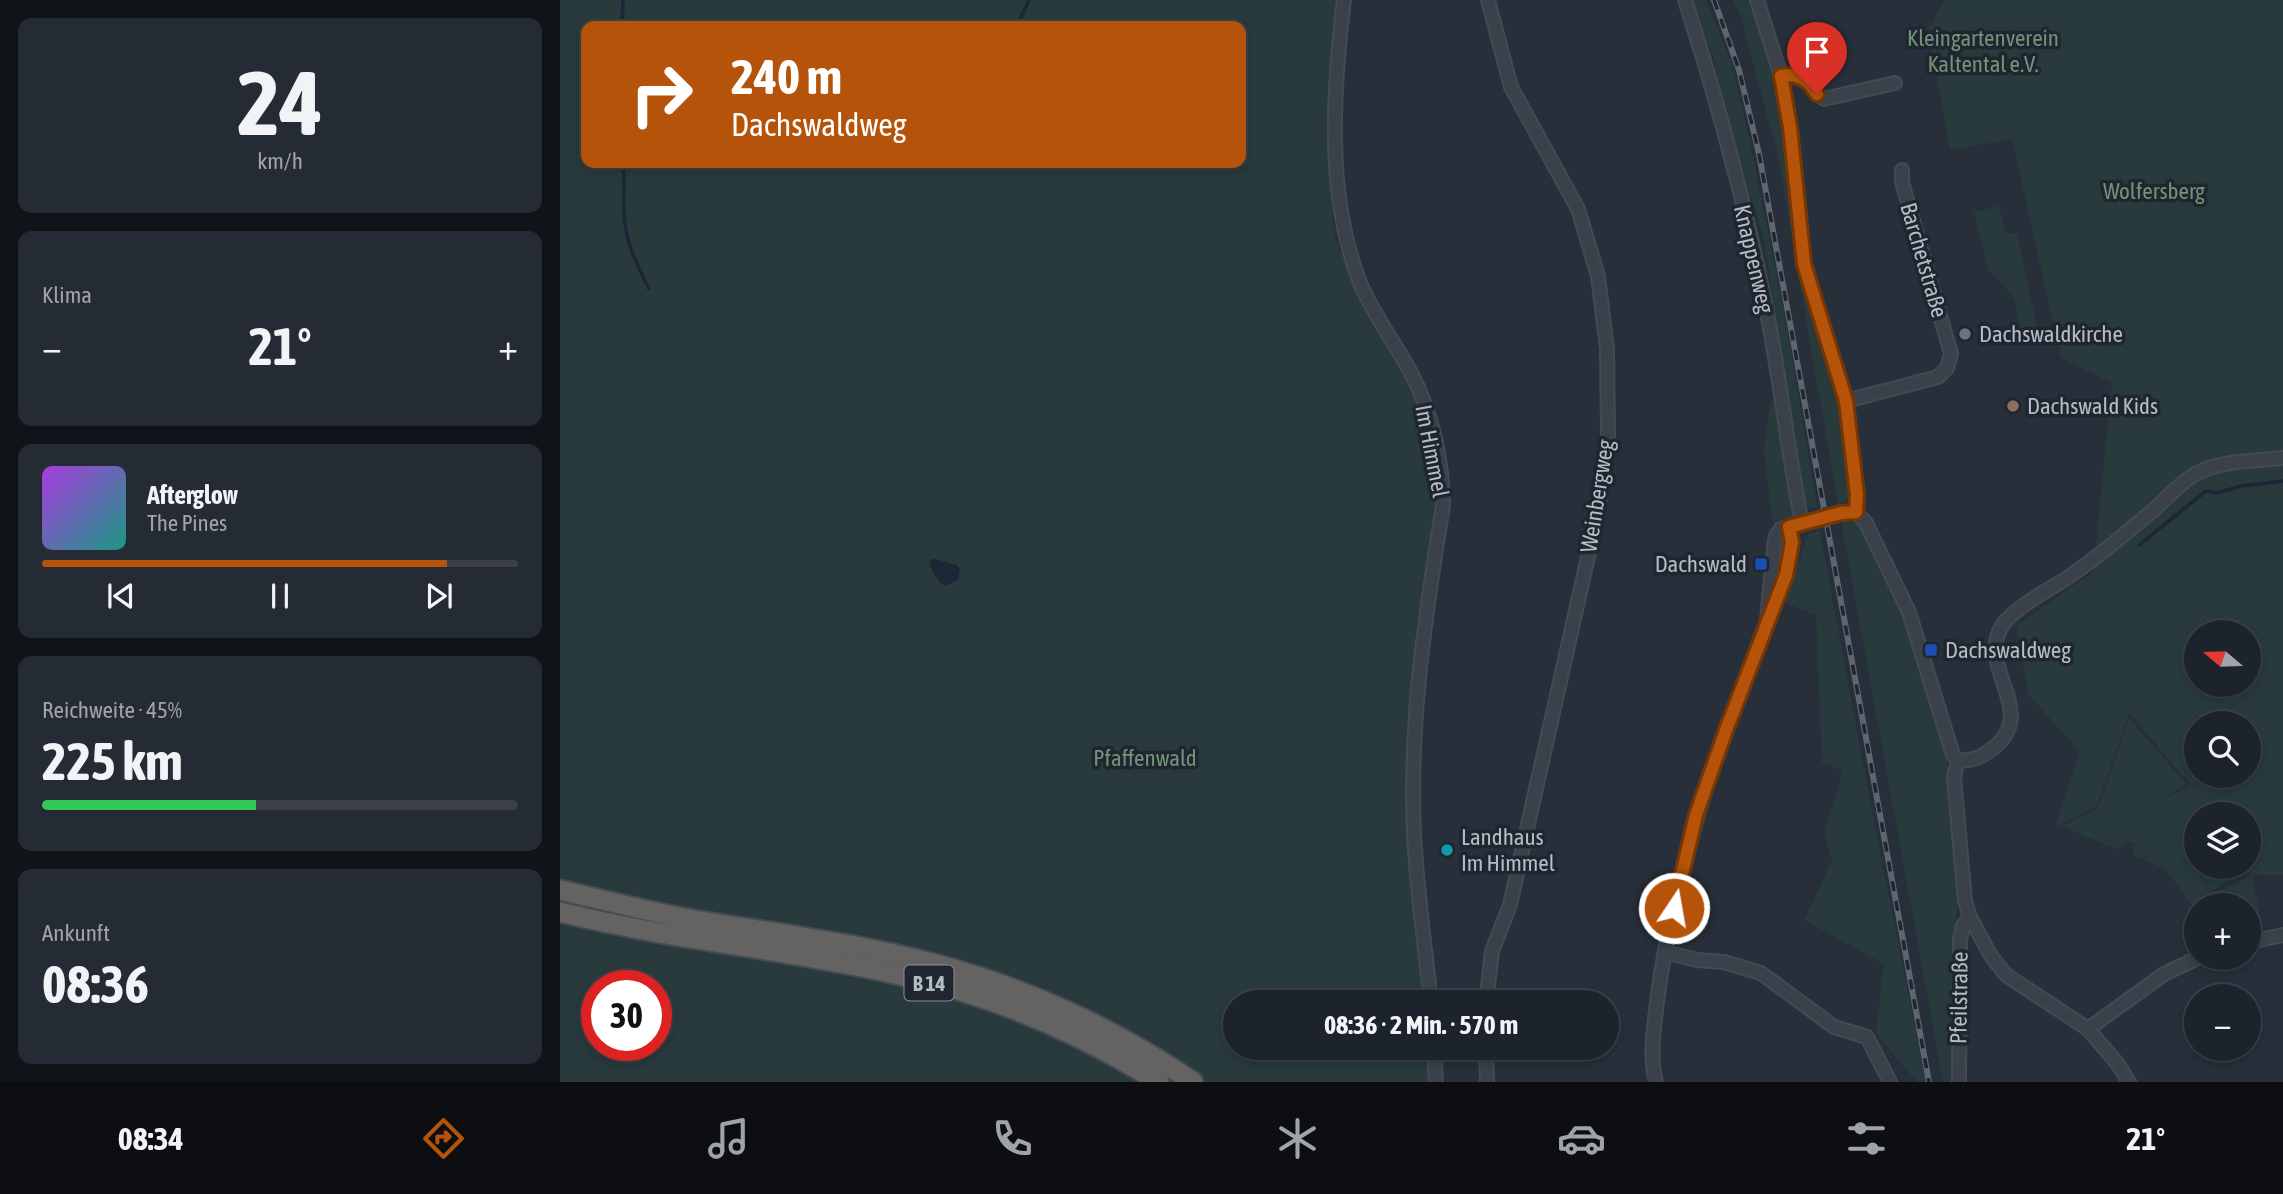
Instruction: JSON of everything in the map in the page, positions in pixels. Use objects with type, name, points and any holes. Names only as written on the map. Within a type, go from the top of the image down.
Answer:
[{"type":"highway","name":"B 14","points":[[560,890],[687,918],[823,940],[942,965],[1000,984],[1086,1021],[1145,1052],[1193,1082]]},
{"type":"highway","name":"B 14","points":[[560,912],[902,975],[978,997],[1050,1024],[1132,1065],[1159,1082]]},
{"type":"street","name":"Im Himmel","points":[[1344,0],[1336,100],[1343,229],[1359,281],[1411,373],[1426,408],[1443,491],[1443,506],[1424,619],[1414,762],[1414,834],[1430,990]]},
{"type":"street","name":"Weinbergweg","points":[[1488,0],[1511,87],[1578,209],[1598,276],[1607,349],[1608,438],[1598,512],[1510,905],[1492,951],[1488,990]]},
{"type":"street","name":"Knappenweg","points":[[1685,0],[1727,142],[1767,312],[1802,523]]},
{"type":"street","points":[[1757,0],[1781,76],[1791,134],[1804,264],[1846,401],[1857,495],[1856,512],[1866,523],[1909,612],[1952,755],[1958,760],[1975,759],[1997,746],[2007,731],[2011,718],[2010,699],[1997,665],[1995,647],[1996,638],[2006,621],[2096,557],[2193,475],[2218,465],[2283,458]]},
{"type":"street","points":[[1781,76],[1794,74],[1803,77],[1824,99],[1895,83]]},
{"type":"street","name":"Barchetstraße","points":[[1846,401],[1938,377],[1947,368],[1951,354],[1902,182],[1902,170]]},
{"type":"street","points":[[1656,1082],[1653,1072],[1655,1027],[1665,952],[1696,815],[1767,620],[1776,536],[1781,529],[1841,513],[1856,512]]},
{"type":"street","points":[[1958,760],[1954,777],[1965,901],[1970,917],[1991,956],[2006,975],[2088,1029],[2117,1063],[2129,1082]]},
{"type":"street","name":"Pfeilstraße","points":[[1959,1082],[1960,940],[1963,926],[1970,917]]},
{"type":"street","points":[[2261,940],[2283,935]]},
{"type":"street","points":[[1665,952],[1697,960],[1724,962],[1761,973],[1834,1027],[1867,1037],[1890,1082]]},
{"type":"street","points":[[2088,1029],[2164,974],[2184,965]]},
{"type":"street","points":[[1435,1060],[1436,1082]]},
{"type":"street","points":[[1486,1060],[1487,1082]]},
{"type":"green space","name":"Pfaffenwald","points":[[560,0],[1339,0],[1327,132],[1334,236],[1373,324],[1419,399],[1441,499],[1417,620],[1406,744],[1410,853],[1422,990],[1223,990],[1223,1060],[1428,1060],[1430,1082],[560,1082]]},
{"type":"green space","points":[[1691,0],[1706,0],[1732,64],[1785,317],[1817,507],[1812,509],[1803,504],[1765,245],[1714,72],[1715,62]]},
{"type":"green space","points":[[1733,0],[1755,0],[1783,99],[1803,264],[1843,401],[1851,497],[1838,505],[1778,157],[1741,17]]},
{"type":"green space","points":[[1945,0],[2283,0],[2283,875],[2261,875],[2261,802],[2184,802],[2184,879],[2203,879],[2209,893],[2184,895],[2165,869],[2132,855],[2135,844],[2126,840],[2119,850],[2061,826],[2098,808],[2129,718],[2184,782],[2184,785],[2161,801],[2185,788],[2261,788],[2261,711],[2184,711],[2184,777],[2129,713],[2097,806],[2055,827],[2080,752],[2028,694],[2016,626],[2093,572],[2112,383],[2061,358],[2012,139],[1950,150],[1928,29]]},
{"type":"green space","points":[[1999,206],[2006,233],[2017,233],[2038,331],[2022,335],[2014,300],[2003,284],[1989,271],[1974,212]]},
{"type":"green space","points":[[1780,400],[1796,519],[1773,525],[1764,450],[1770,402]]},
{"type":"green space","points":[[1841,521],[1859,524],[1866,533],[1912,639],[1946,751],[1957,874],[1956,1082],[1943,1082]]},
{"type":"green space","points":[[1820,531],[1926,1082],[1917,1082],[1876,1033],[1884,964],[1804,920],[1832,861],[1824,835],[1843,771],[1822,763],[1816,615],[1785,603],[1808,534]]},
{"type":"green space","points":[[2203,879],[2229,879],[2212,891]]},
{"type":"green space","points":[[2243,879],[2253,879],[2256,893],[2216,893]]},
{"type":"water","points":[[930,560],[957,565],[960,569],[958,580],[946,586],[940,582],[930,564]]},
{"type":"waterway","points":[[622,21],[623,0]]},
{"type":"waterway","points":[[1019,21],[1029,0]]},
{"type":"waterway","points":[[623,168],[627,234],[649,289]]},
{"type":"waterway","points":[[2139,545],[2206,491],[2216,493],[2242,486],[2283,481]]},
{"type":"railway","points":[[1714,0],[1739,70],[1759,154],[1929,1082]]},
{"type":"place","name":"Dachswaldkirche","points":[[1965,334]]},
{"type":"place","name":"Dachswald Kids","points":[[2013,406]]},
{"type":"place","name":"Dachswald","points":[[1761,564]]},
{"type":"place","name":"Dachswaldweg","points":[[1931,650]]},
{"type":"place","name":"Landhaus Im Himmel","points":[[1447,850]]},
{"type":"route","points":[[1674,908],[1696,815],[1786,575],[1792,542],[1789,527],[1841,513],[1856,512],[1857,495],[1846,401],[1804,264],[1790,127],[1781,76],[1794,74],[1803,77],[1817,94]]},
{"type":"park label","name":"Kleingartenverein Kaltental e.V.","points":[[1983,51]]},
{"type":"park label","name":"Wolfersberg","points":[[2154,191]]}]
